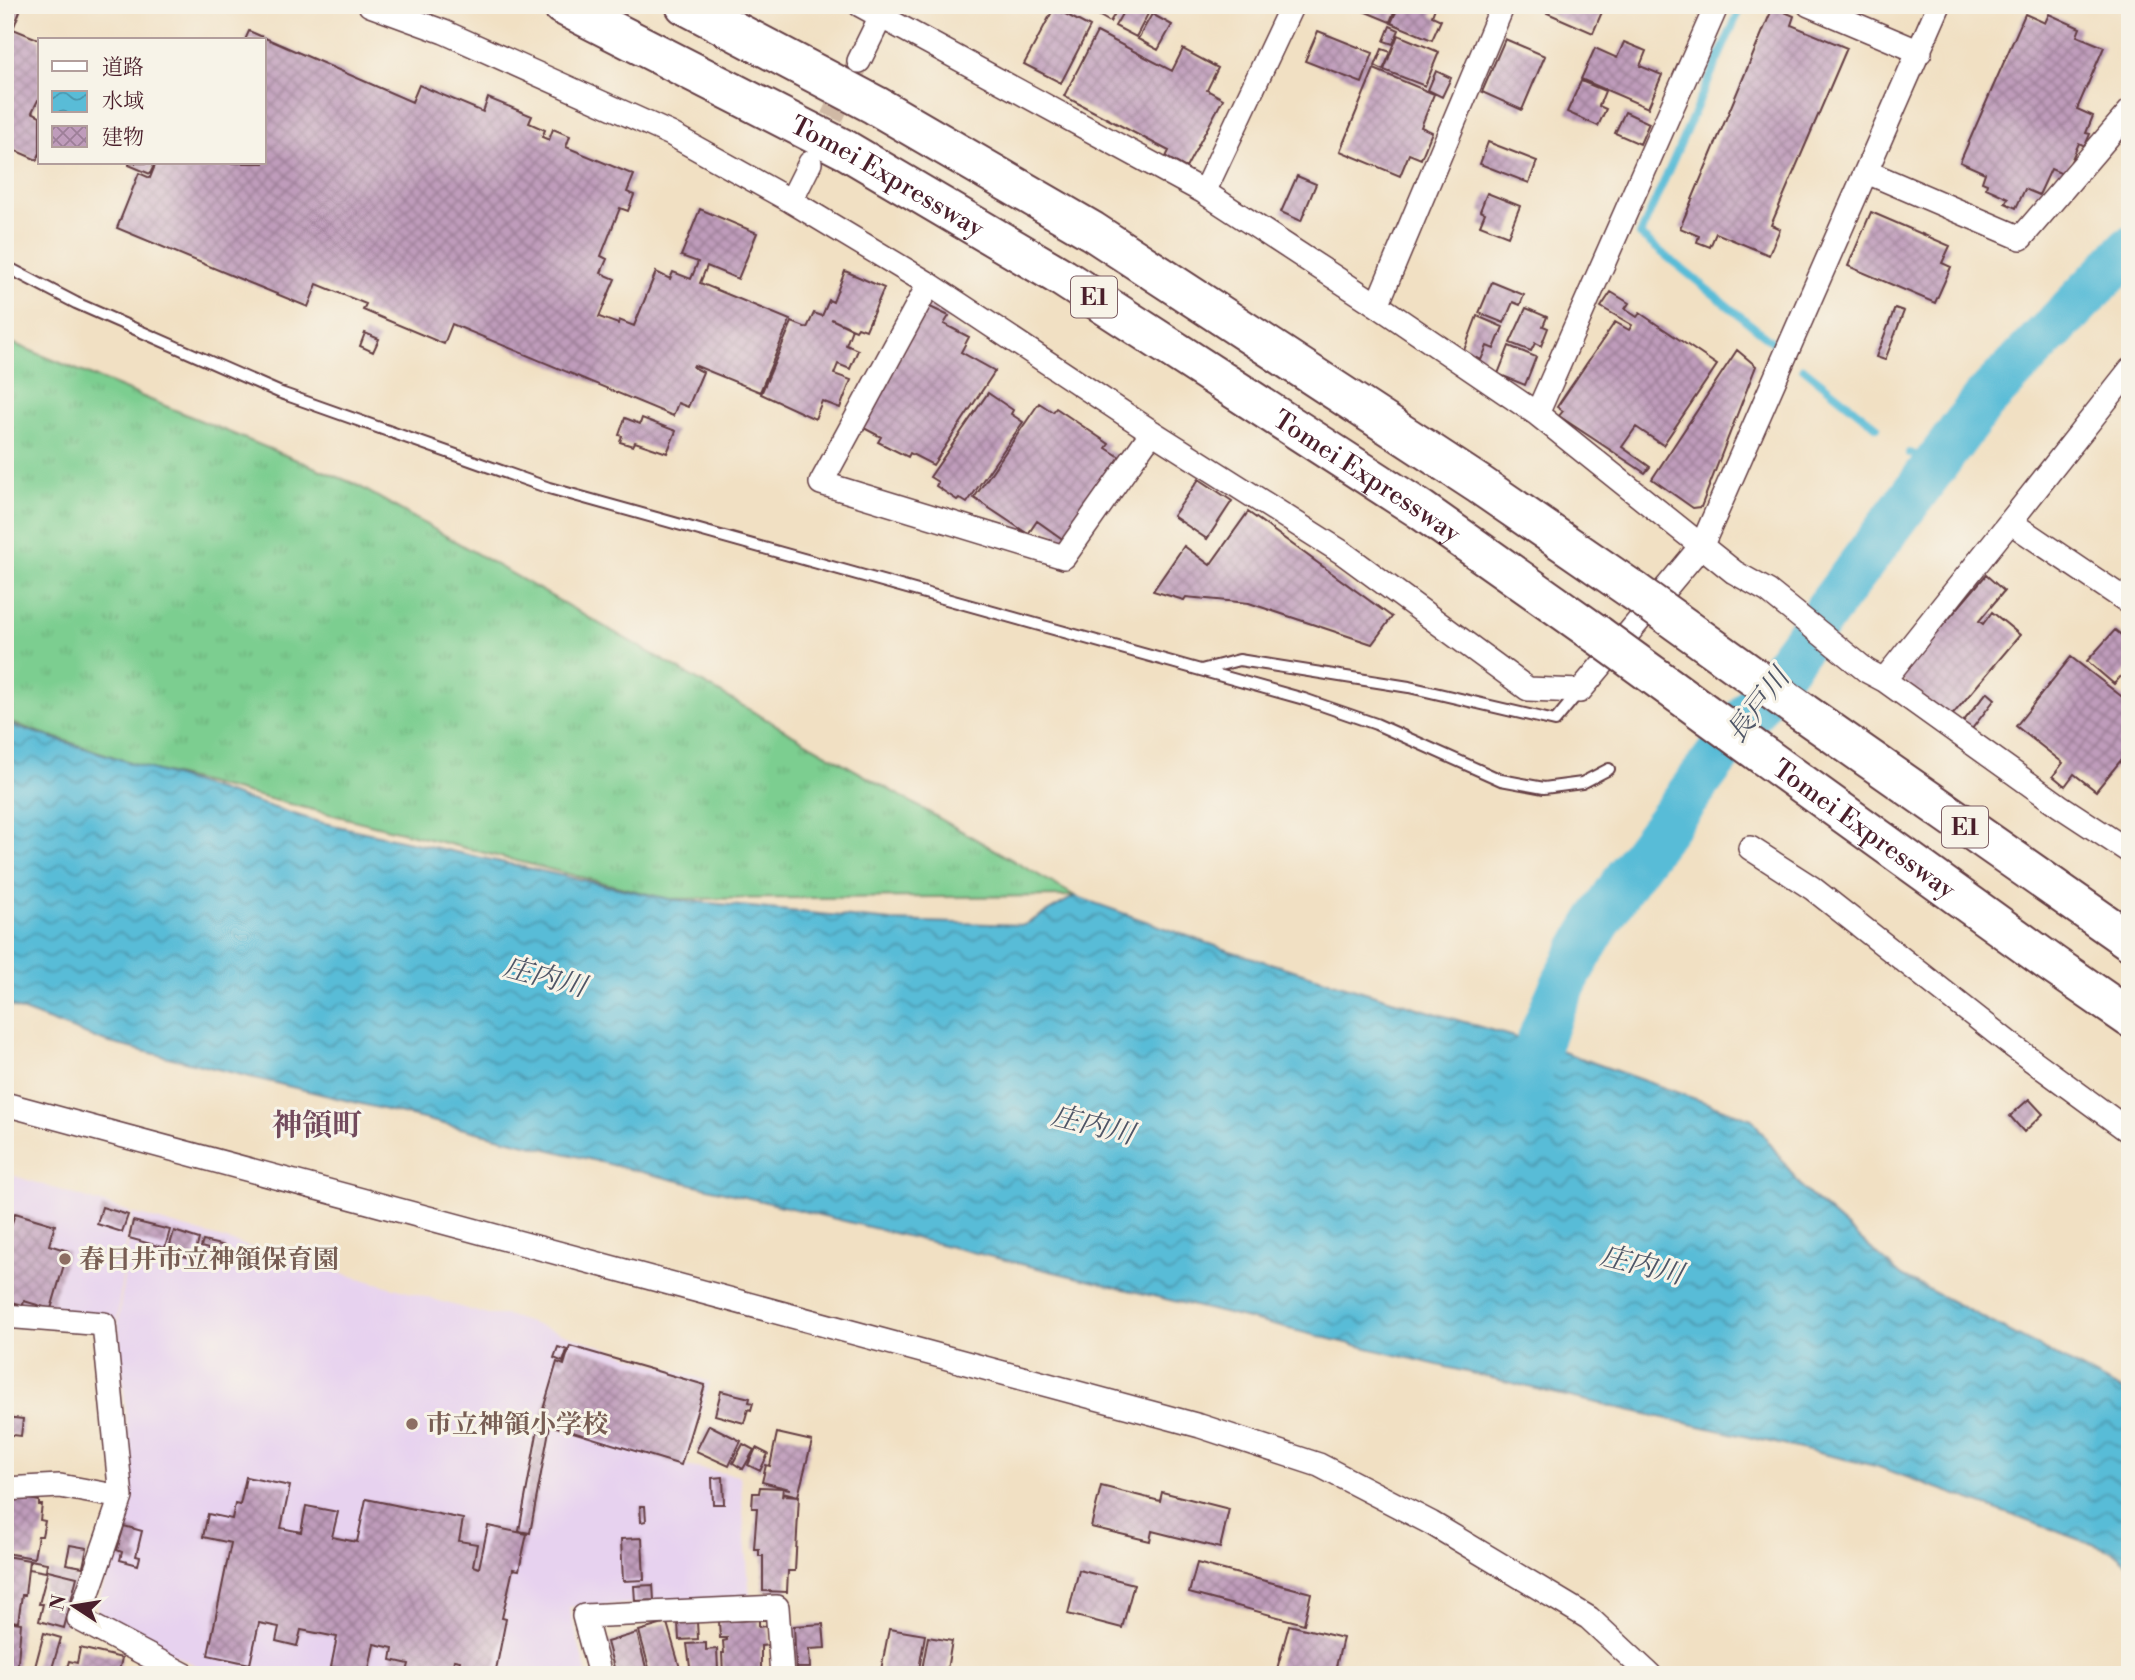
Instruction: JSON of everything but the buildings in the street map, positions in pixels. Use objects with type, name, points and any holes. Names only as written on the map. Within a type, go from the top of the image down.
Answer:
[{"type":"highway","name":"Tomei Expressway","points":[[562,5],[846,150],[1063,278],[1421,510],[2130,1018]]},
{"type":"highway","name":"Tomei Expressway","points":[[685,5],[875,105],[1092,231],[1480,485],[1634,591],[1869,761],[2130,941]]},
{"type":"highway","points":[[1869,761],[1960,822],[2130,922]]},
{"type":"street","points":[[370,5],[444,32],[671,134],[791,201],[929,284],[1152,432],[1343,553],[1528,689],[1580,691],[1702,545],[1920,52],[1938,5]]},
{"type":"street","points":[[1377,305],[1503,5]]},
{"type":"street","points":[[1537,414],[1717,5]]},
{"type":"street","points":[[1809,5],[1920,52]]},
{"type":"street","points":[[1204,192],[1285,8]]},
{"type":"street","points":[[859,61],[871,10],[1204,192],[1537,414],[1734,572],[1768,592],[1875,676],[2130,852]]},
{"type":"street","points":[[1867,172],[2021,238],[2130,111]]},
{"type":"street","points":[[791,201],[810,163]]},
{"type":"street","points":[[929,284],[821,482],[1064,557],[1152,432]]},
{"type":"street","points":[[1875,676],[2010,522],[2130,369]]},
{"type":"street","points":[[2010,522],[2130,603]]},
{"type":"street","points":[[1750,848],[1812,888],[2014,1047],[2130,1132]]},
{"type":"street","points":[[5,1104],[1200,1426],[1319,1465],[1431,1523],[1588,1618],[1650,1675]]},
{"type":"street","points":[[5,1316],[104,1324],[121,1497],[79,1619],[184,1675]]},
{"type":"street","points":[[5,1489],[60,1486],[121,1497]]},
{"type":"street","points":[[600,1675],[584,1616],[777,1607],[782,1675]]},
{"type":"lane","points":[[5,266],[76,303],[281,393],[549,488],[1304,699],[1376,724],[1501,780],[1544,788],[1582,783],[1609,769]]},
{"type":"lane","points":[[1200,670],[1239,660],[1409,687],[1555,721],[1580,691]]},
{"type":"shaded area","name":"春日井市立神領保育園","points":[[5,1173],[130,1212],[117,1321],[5,1306]]},
{"type":"shaded area","name":"市立神領小学校","points":[[132,1213],[488,1315],[506,1315],[710,1382],[685,1466],[740,1476],[750,1597],[569,1607],[587,1675],[229,1675],[210,1672],[101,1620],[97,1608],[132,1486],[118,1322]]},
{"type":"green space","points":[[5,338],[355,484],[1075,896],[668,899],[154,770],[5,721]]},
{"type":"water","name":"庄内川","points":[[5,723],[319,822],[668,899],[891,921],[1024,925],[1075,896],[1230,951],[1563,1052],[1752,1119],[1804,1190],[1902,1276],[2130,1394],[2130,1566],[2112,1551],[1876,1466],[1553,1393],[106,1042],[5,1004]]},
{"type":"waterway","points":[[1742,5],[1640,235],[1775,344]]},
{"type":"waterway","name":"長戸川","points":[[1520,1104],[1542,1034],[1569,974],[1634,868],[1983,401],[2130,249]]},
{"type":"waterway","points":[[1803,368],[1877,427]]},
{"type":"waterway","points":[[1909,453],[1939,461]]},
{"type":"tunnel","points":[[817,148],[859,61]]},
{"type":"place","name":"春日井市立神領保育園","points":[[65,1259]]},
{"type":"place","name":"市立神領小学校","points":[[412,1424]]},
{"type":"district","name":"神領町","points":[[317,1125]]}]
